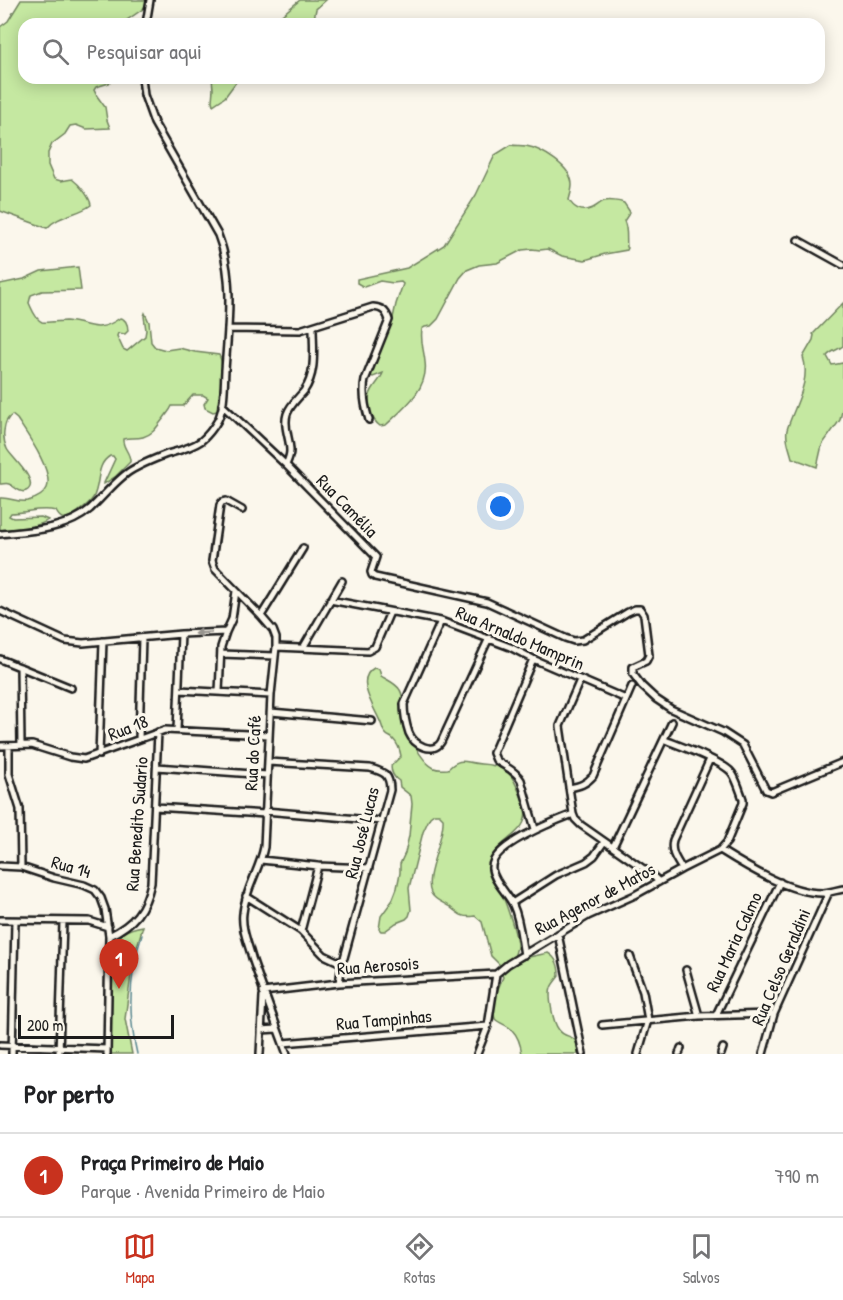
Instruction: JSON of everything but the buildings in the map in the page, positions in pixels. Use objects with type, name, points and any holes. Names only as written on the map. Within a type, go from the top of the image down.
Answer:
[{"type":"street","points":[[147,18],[150,0]]},
{"type":"street","points":[[0,534],[58,526],[74,520],[88,511],[127,473],[153,459],[200,442],[218,420],[222,405],[228,329],[228,292],[221,243],[154,123],[144,95],[143,84]]},
{"type":"street","points":[[798,240],[843,265]]},
{"type":"street","points":[[228,329],[300,330],[373,308],[385,311],[389,320],[363,388],[369,420]]},
{"type":"street","points":[[286,465],[290,451],[285,424],[287,414],[311,379],[314,369],[313,327]]},
{"type":"street","name":"Rua Camélia","points":[[222,405],[286,465],[376,557],[372,575],[488,602],[574,641],[583,640],[628,612],[640,609],[645,615],[649,654],[646,661],[633,667],[633,674],[642,686],[671,710],[717,729],[743,745],[768,792],[843,762]]},
{"type":"street","name":"Rua do Café","points":[[242,510],[226,501],[220,505],[212,561],[215,569],[261,616],[273,630],[276,638],[264,847],[246,896],[243,912],[244,931],[263,992],[287,1054]]},
{"type":"street","points":[[261,616],[303,548]]},
{"type":"street","points":[[303,648],[342,581]]},
{"type":"street","points":[[219,692],[221,646],[232,619],[236,591]]},
{"type":"street","name":"Rua Arnaldo Mamprin","points":[[330,600],[441,621],[489,638],[626,699]]},
{"type":"street","points":[[0,611],[65,641],[83,643],[226,632]]},
{"type":"street","points":[[276,647],[372,650],[390,612]]},
{"type":"street","points":[[441,621],[404,708],[410,735],[425,748],[438,747],[441,742],[489,638]]},
{"type":"street","points":[[177,730],[181,634]]},
{"type":"street","points":[[139,740],[142,638]]},
{"type":"street","points":[[99,755],[103,641]]},
{"type":"street","points":[[221,654],[275,656]]},
{"type":"street","points":[[0,659],[71,688]]},
{"type":"street","points":[[533,659],[494,753],[496,760],[513,771],[521,780],[535,829]]},
{"type":"street","points":[[20,667],[21,745]]},
{"type":"street","points":[[580,680],[560,726],[573,814],[581,825],[659,882]]},
{"type":"street","points":[[569,788],[588,783],[593,776],[632,686]]},
{"type":"street","points":[[179,690],[271,695]]},
{"type":"street","points":[[271,712],[372,721]]},
{"type":"street","points":[[613,847],[672,722]]},
{"type":"street","name":"Rua 18","points":[[0,746],[41,747],[77,759],[84,759],[165,730],[270,735]]},
{"type":"street","name":"Rua Benedito Sudario","points":[[109,936],[133,920],[148,898],[151,883],[158,732]]},
{"type":"street","points":[[664,740],[710,759],[731,772],[743,799],[742,808],[727,842],[720,850],[753,872],[807,891],[823,893],[843,889]]},
{"type":"street","points":[[9,746],[9,774],[20,809],[21,867]]},
{"type":"street","points":[[682,869],[671,848],[673,840],[710,759]]},
{"type":"street","name":"Rua José Lucas","points":[[268,762],[370,768],[380,770],[390,782],[382,821],[342,961],[339,984]]},
{"type":"street","points":[[157,767],[267,775]]},
{"type":"street","points":[[155,807],[382,821]]},
{"type":"street","points":[[524,955],[516,913],[494,875],[492,866],[500,852],[535,829],[573,814]]},
{"type":"street","points":[[512,903],[556,875],[585,862],[594,856],[604,842]]},
{"type":"street","name":"Rua Agenor de Matos","points":[[496,974],[508,964],[588,916],[720,850]]},
{"type":"street","points":[[261,860],[369,868]]},
{"type":"street","name":"Rua 14","points":[[0,866],[21,867],[96,890],[105,909],[108,927]]},
{"type":"street","points":[[301,931],[318,866]]},
{"type":"street","name":"Rua Maria Calmo","points":[[716,1015],[780,882]]},
{"type":"street","name":"Rua Celso Geraldini","points":[[763,1054],[774,1014],[829,892]]},
{"type":"street","points":[[246,896],[301,931],[324,955],[330,959],[342,961]]},
{"type":"street","points":[[0,920],[89,921],[108,927],[109,936],[107,1051],[59,1051],[0,1045]]},
{"type":"street","points":[[12,1054],[15,921]]},
{"type":"street","points":[[59,1051],[63,922]]},
{"type":"street","points":[[558,934],[583,1054]]},
{"type":"street","points":[[630,956],[643,992],[648,1020],[638,1054]]},
{"type":"street","points":[[686,970],[699,1016]]},
{"type":"street","points":[[477,1054],[488,1026],[496,974]]},
{"type":"street","name":"Rua Aerosois","points":[[263,992],[339,984],[496,974]]},
{"type":"street","points":[[260,1054],[263,992]]},
{"type":"street","points":[[602,1025],[699,1016],[774,1014]]},
{"type":"street","name":"Rua Tampinhas","points":[[283,1043],[488,1026]]},
{"type":"street","points":[[261,1030],[277,1029]]},
{"type":"green space","points":[[21,0],[148,0],[143,9],[130,18],[18,18],[18,84],[106,84],[94,90],[105,107],[110,128],[86,129],[76,125],[70,126],[65,134],[52,144],[48,153],[48,165],[54,179],[61,181],[72,179],[84,191],[91,205],[57,220],[47,228],[0,211],[0,27],[8,21]]},
{"type":"green space","points":[[300,0],[326,0],[316,9],[314,18],[278,18]]},
{"type":"green space","points":[[213,84],[235,84],[225,97],[213,105]]},
{"type":"green space","points":[[511,145],[533,148],[548,155],[562,166],[571,178],[572,187],[569,200],[578,209],[594,208],[604,201],[624,203],[630,212],[624,221],[628,248],[585,260],[562,256],[548,249],[522,250],[497,263],[479,265],[467,270],[460,278],[438,319],[431,326],[422,329],[425,372],[419,390],[386,425],[380,426],[374,420],[369,399],[372,389],[383,373],[373,377],[370,372],[393,318],[403,284],[380,281],[364,287],[357,283],[357,279],[407,268],[444,245],[476,195],[495,155]]},
{"type":"green space","points":[[78,267],[81,290],[42,291],[31,295],[29,303],[37,319],[42,322],[66,321],[99,327],[120,318],[127,323],[128,331],[125,334],[118,333],[117,336],[123,349],[127,351],[145,336],[145,313],[149,322],[151,342],[155,347],[166,350],[179,348],[219,355],[222,374],[217,411],[213,412],[205,408],[204,404],[208,398],[203,395],[193,395],[183,406],[172,406],[150,434],[140,438],[123,439],[130,462],[104,484],[115,459],[110,456],[105,460],[93,498],[79,511],[65,518],[58,515],[56,511],[50,510],[11,513],[9,516],[13,518],[41,517],[48,520],[31,527],[0,530],[0,498],[31,500],[44,493],[48,481],[47,472],[38,452],[12,415],[5,424],[4,442],[28,476],[30,487],[22,491],[9,484],[0,484],[0,284],[24,279],[41,271]]},
{"type":"green space","points":[[843,303],[843,346],[827,356],[832,365],[843,363],[843,407],[840,420],[822,445],[817,467],[792,458],[787,430],[803,387],[805,365],[803,357],[813,340],[813,334]]},
{"type":"green space","points":[[374,668],[379,669],[381,676],[400,690],[408,730],[419,753],[429,764],[441,769],[448,769],[460,761],[493,765],[507,772],[514,781],[524,803],[525,817],[522,825],[493,856],[490,864],[491,872],[502,894],[514,928],[517,947],[514,960],[519,962],[529,957],[548,953],[557,963],[559,976],[550,992],[553,1016],[559,1030],[576,1042],[578,1054],[522,1054],[514,1032],[495,1019],[494,1003],[503,977],[499,964],[491,956],[482,922],[475,916],[467,917],[459,914],[432,895],[429,886],[443,827],[443,818],[439,814],[430,817],[423,832],[409,888],[411,910],[409,916],[385,931],[379,929],[381,916],[392,901],[397,888],[400,864],[409,836],[412,804],[411,796],[400,787],[399,781],[391,771],[391,766],[401,756],[399,749],[384,731],[367,692],[366,678]]},
{"type":"green space","points":[[143,926],[133,960],[125,1019],[132,1054],[109,1054],[110,950],[123,933]]},
{"type":"waterway","points":[[137,1054],[132,1024],[131,994],[134,964],[142,935]]},
{"type":"place","name":"Praça Primeiro de Maio","points":[[119,989]]}]
